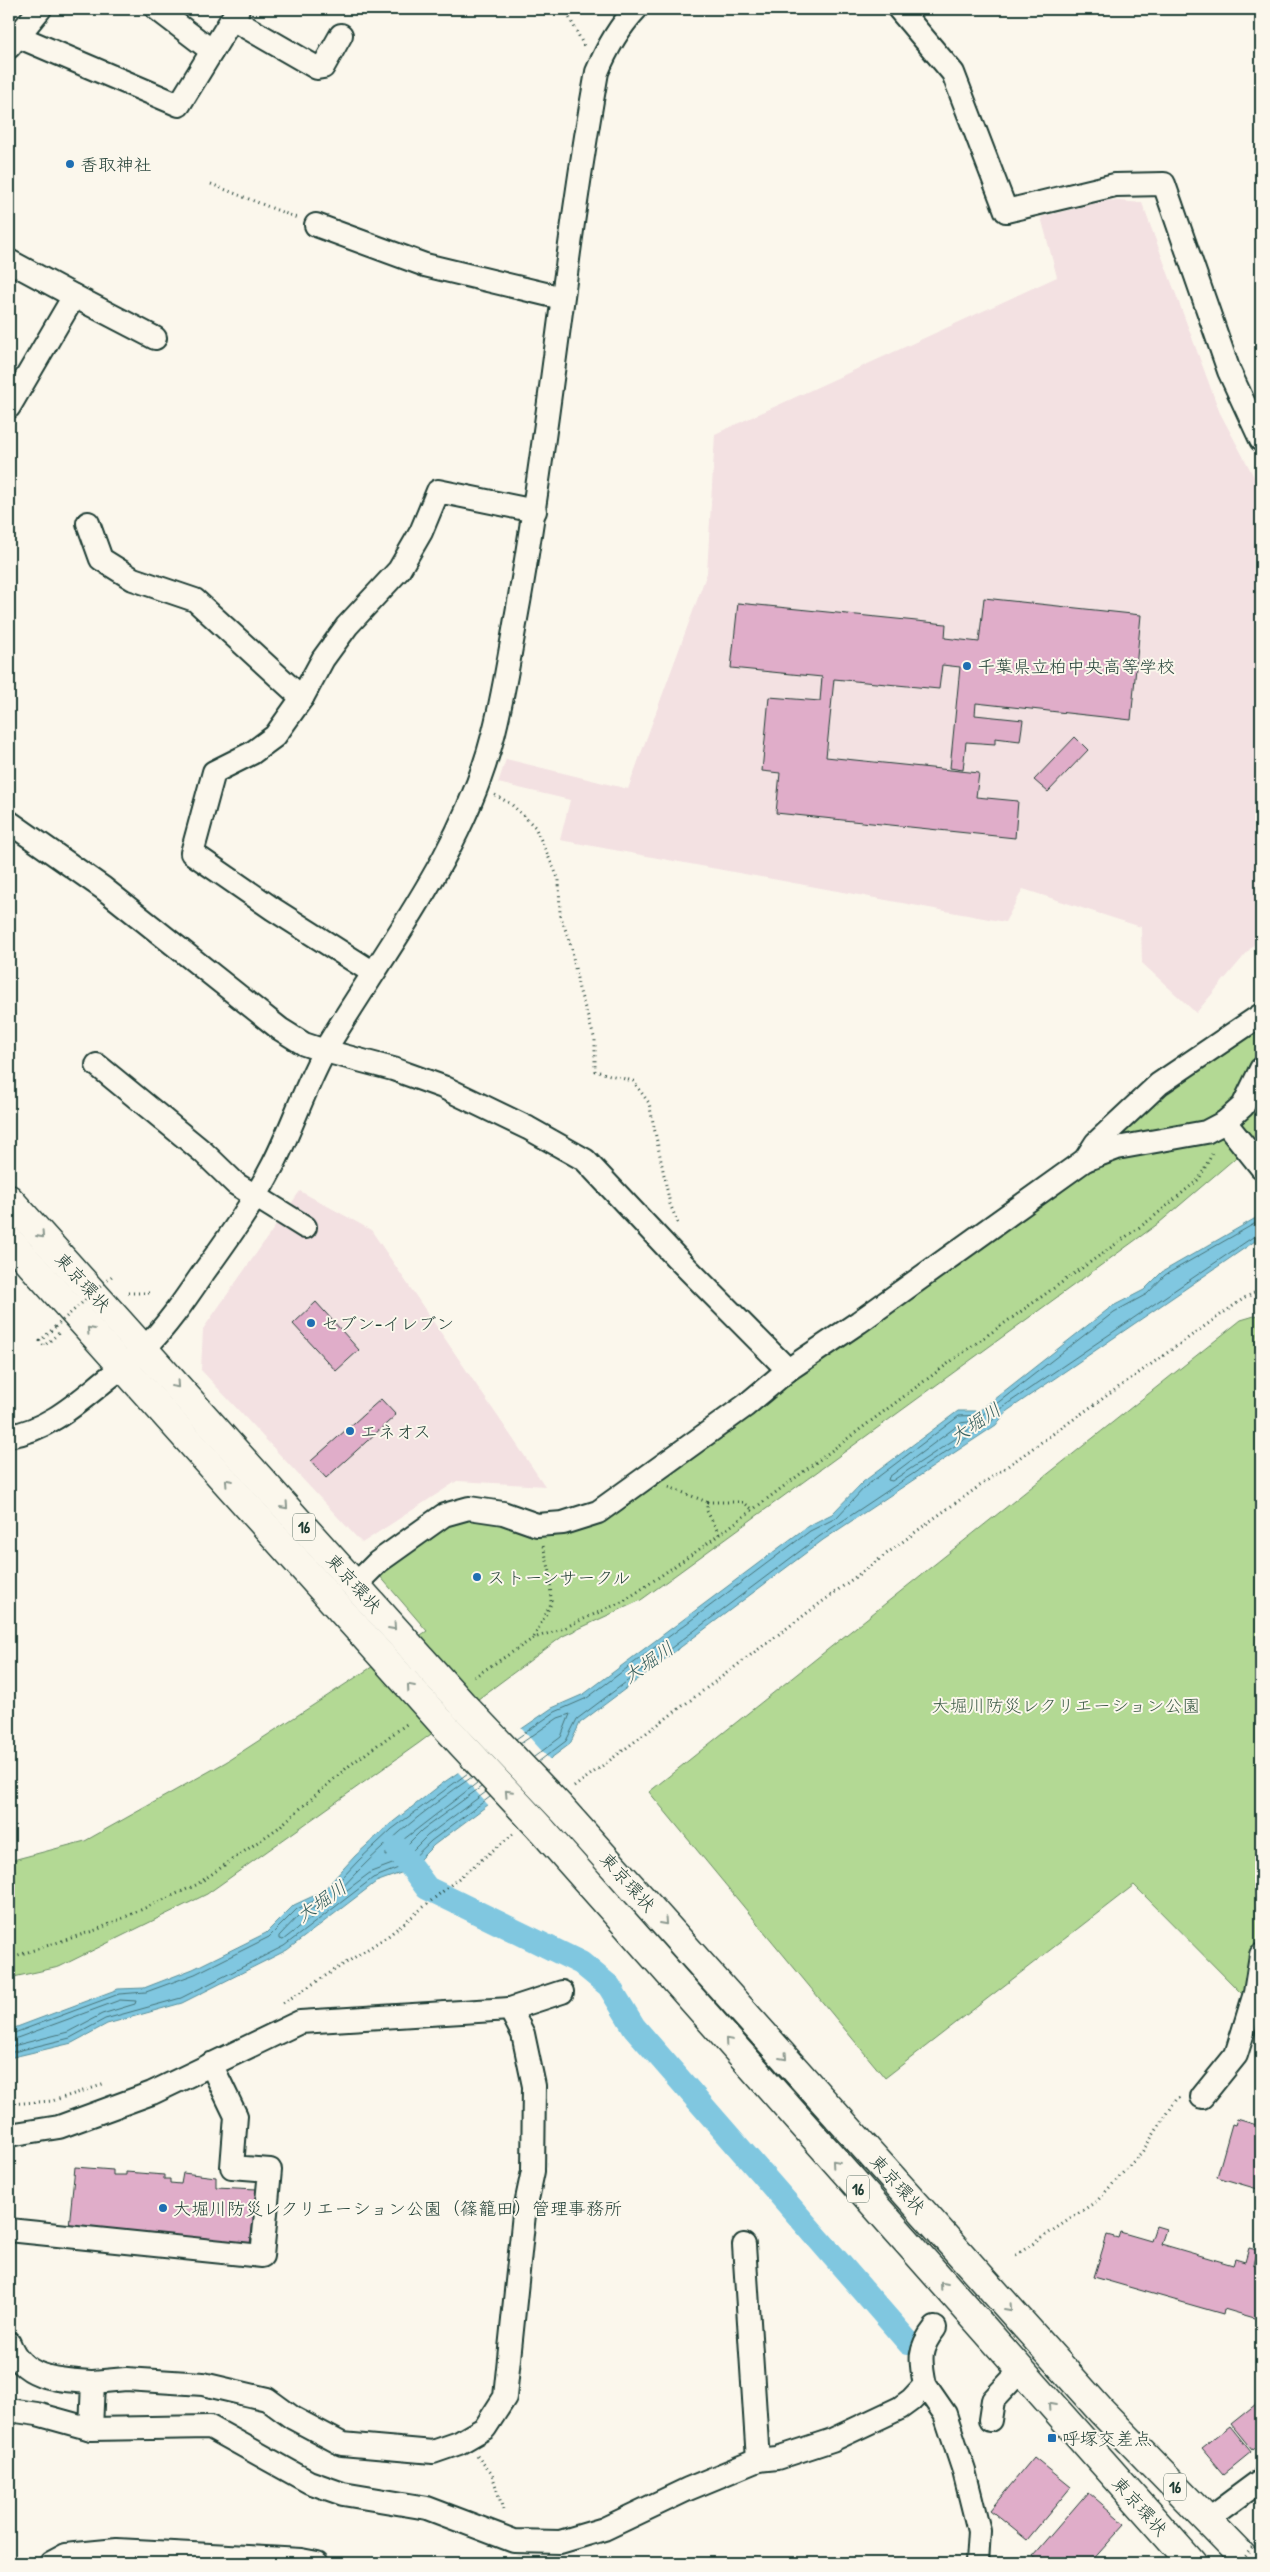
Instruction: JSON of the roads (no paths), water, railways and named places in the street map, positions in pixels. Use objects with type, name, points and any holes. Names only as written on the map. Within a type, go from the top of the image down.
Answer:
[{"type":"highway","name":"東京環状","points":[[9,1199],[133,1357],[443,1724],[541,1829],[1192,2563]]},
{"type":"highway","name":"東京環状","points":[[9,1240],[133,1357],[356,1584],[464,1706],[568,1797],[1101,2411],[1249,2563]]},
{"type":"street","points":[[40,9],[13,42],[179,106],[235,14],[317,68],[323,67],[341,35]]},
{"type":"street","points":[[157,9],[212,51]]},
{"type":"street","points":[[9,1436],[26,1433],[50,1422],[82,1399],[133,1357],[182,1302],[226,1242],[273,1166],[325,1051],[372,972],[406,926],[456,836],[495,731],[535,511],[562,298],[597,72],[612,40],[636,9]]},
{"type":"street","points":[[898,9],[952,73],[1006,211],[1115,185],[1164,184],[1229,371],[1261,440]]},
{"type":"street","points":[[316,225],[425,265],[562,298]]},
{"type":"street","points":[[9,261],[156,338]]},
{"type":"street","points":[[9,407],[74,296]]},
{"type":"street","points":[[372,972],[273,908],[192,852],[214,772],[252,753],[275,736],[302,698],[323,659],[342,633],[399,570],[421,532],[438,491],[535,511]]},
{"type":"street","points":[[88,523],[101,560],[132,579],[195,600],[302,698]]},
{"type":"street","points":[[9,822],[104,888],[280,1029],[304,1044],[393,1069],[443,1087],[528,1128],[585,1160],[674,1256],[788,1370]]},
{"type":"street","points":[[1085,1160],[1096,1143],[1159,1084],[1261,1016]]},
{"type":"street","points":[[97,1065],[203,1152],[236,1184],[305,1227]]},
{"type":"street","points":[[1231,1128],[1261,1069]]},
{"type":"street","points":[[356,1584],[378,1562],[444,1515],[469,1508],[503,1513],[537,1525],[564,1523],[598,1512],[745,1406],[788,1370],[859,1322],[1085,1160],[1117,1148],[1231,1128]]},
{"type":"street","points":[[1231,1128],[1261,1167]]},
{"type":"street","points":[[1202,2097],[1236,2055],[1255,1993],[1261,1955]]},
{"type":"street","points":[[9,2135],[59,2127],[152,2093],[300,2022],[510,2009],[562,1992]]},
{"type":"street","points":[[10,2350],[31,2373],[53,2380],[93,2382],[126,2379],[203,2384],[266,2398],[292,2418],[342,2444],[433,2452],[485,2428],[505,2397],[524,2214],[533,2171],[534,2086],[523,2034],[510,2009]]},
{"type":"street","points":[[9,2230],[262,2256],[270,2170],[232,2167],[236,2116],[211,2064]]},
{"type":"street","points":[[744,2245],[758,2460]]},
{"type":"street","points":[[935,2328],[924,2342],[921,2362],[925,2385],[945,2414],[964,2471],[979,2531],[977,2563]]},
{"type":"street","points":[[990,2420],[993,2400],[1020,2371]]},
{"type":"street","points":[[91,2429],[93,2382]]},
{"type":"street","points":[[9,2410],[37,2414],[91,2429],[210,2428],[309,2482],[343,2494],[427,2508],[514,2541],[560,2542],[604,2528],[688,2489],[758,2460],[777,2458],[832,2440],[900,2408],[911,2400],[925,2385]]},
{"type":"street","points":[[1207,2520],[1261,2480]]},
{"type":"street","points":[[51,2563],[66,2555],[117,2550],[301,2560],[317,2563]]},
{"type":"water","name":"大堀川","points":[[1261,1215],[1261,1237],[1007,1411],[996,1425],[823,1540],[580,1723],[570,1744],[434,1845],[409,1870],[376,1882],[287,1950],[182,2003],[107,2024],[72,2043],[9,2058],[9,2030],[118,1989],[144,1988],[193,1969],[266,1933],[294,1905],[322,1892],[355,1856],[389,1825],[443,1783],[552,1708],[584,1694],[808,1526],[832,1514],[863,1482],[958,1411],[979,1411],[1111,1307],[1144,1290],[1162,1272]]},
{"type":"waterway","points":[[397,1848],[427,1888],[581,1963],[609,1986],[634,2027],[909,2343]]},
{"type":"place","name":"香取神社","points":[[70,164]]},
{"type":"place","name":"千葉県立柏中央高等学校","points":[[967,666]]},
{"type":"place","name":"セブン-イレブン","points":[[311,1323]]},
{"type":"place","name":"エネオス","points":[[350,1431]]},
{"type":"place","name":"ストーンサークル","points":[[477,1577]]},
{"type":"place","name":"大堀川防災レクリエーション公園（篠籠田）管理事務所","points":[[163,2208]]},
{"type":"place","name":"呼塚交差点","points":[[1052,2438]]},
{"type":"park label","name":"大堀川防災レクリエーション公園","points":[[1066,1705]]}]
